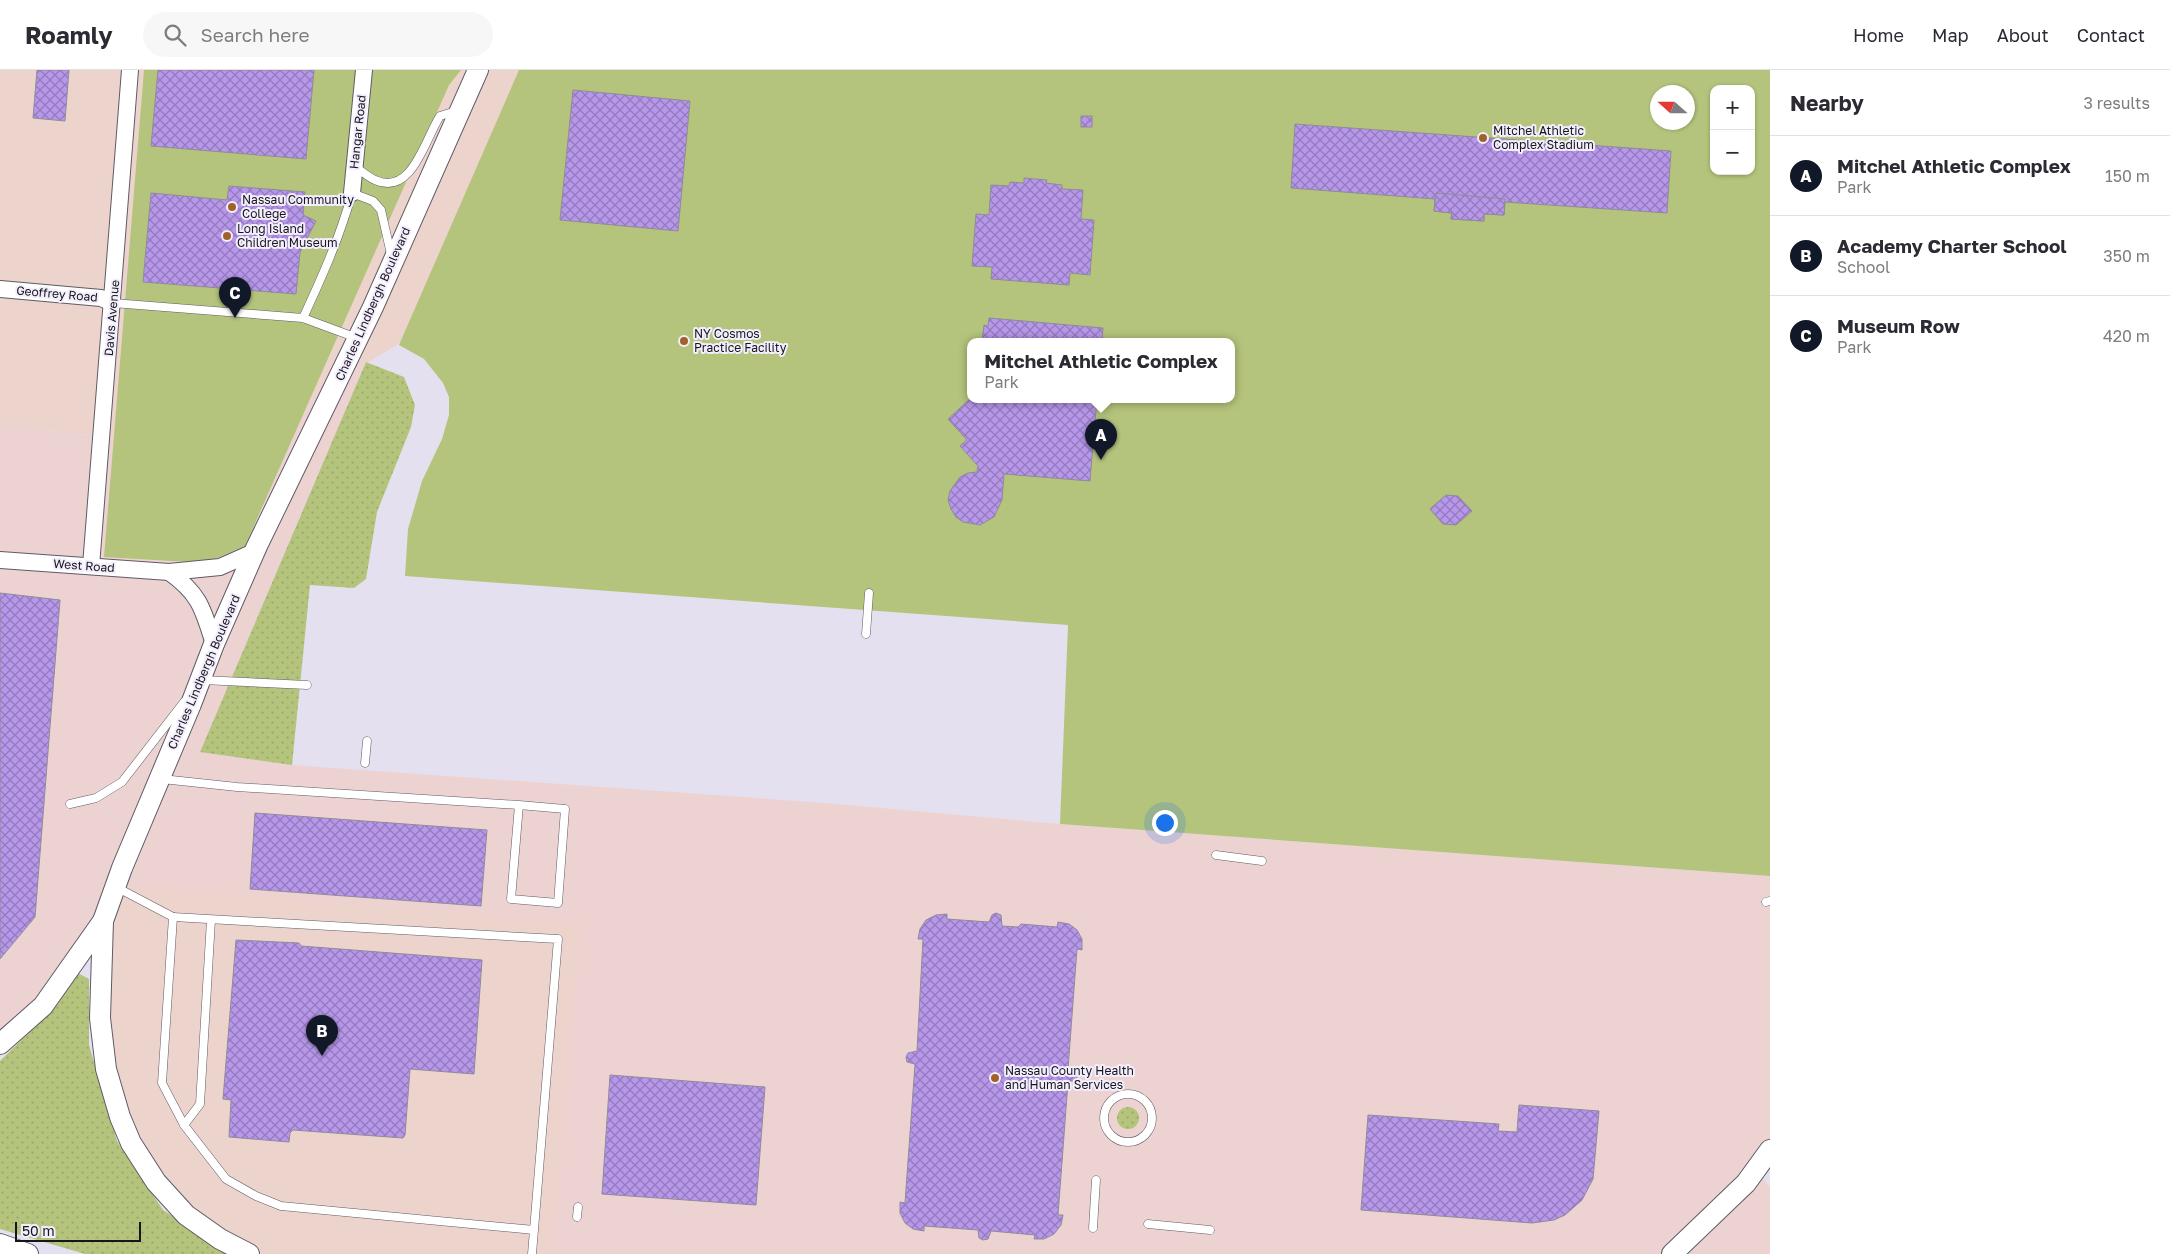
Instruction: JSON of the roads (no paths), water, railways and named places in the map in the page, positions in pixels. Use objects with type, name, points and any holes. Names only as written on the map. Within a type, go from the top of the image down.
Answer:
[{"type":"street","name":"Davis Avenue","points":[[91,566],[130,70]]},
{"type":"street","name":"Hangar Road","points":[[352,194],[364,70]]},
{"type":"street","name":"Charles Lindbergh Boulevard","points":[[249,1254],[220,1239],[186,1215],[156,1182],[131,1143],[106,1069],[100,1018],[104,921],[214,644],[256,551],[359,338],[478,70]]},
{"type":"street","name":"Geoffrey Road","points":[[0,289],[101,298],[113,303]]},
{"type":"street","name":"West Road","points":[[0,560],[169,572],[220,567],[256,551]]},
{"type":"street","points":[[169,572],[184,583],[197,598],[214,644]]},
{"type":"street","points":[[0,1044],[43,1006],[104,921]]},
{"type":"street","points":[[1672,1254],[1746,1183],[1770,1150]]},
{"type":"street","points":[[0,1244],[28,1254]]},
{"type":"lane","points":[[354,166],[376,181],[394,184],[406,178],[440,116],[460,110]]},
{"type":"lane","points":[[303,318],[331,259],[344,225],[352,194],[373,201],[381,210],[393,261]]},
{"type":"lane","points":[[113,303],[303,318],[359,338]]},
{"type":"lane","points":[[866,634],[869,594]]},
{"type":"lane","points":[[70,804],[96,798],[122,782],[200,680],[307,685]]},
{"type":"lane","points":[[365,763],[367,741]]},
{"type":"lane","points":[[160,779],[237,787],[519,805],[565,809],[558,903],[511,900],[519,805]]},
{"type":"lane","points":[[1216,856],[1262,861]]},
{"type":"lane","points":[[116,887],[173,918],[558,939],[532,1254]]},
{"type":"lane","points":[[173,918],[162,1082],[184,1125],[226,1179],[256,1196],[281,1206],[534,1230]]},
{"type":"lane","points":[[184,1125],[200,1104],[210,920]]},
{"type":"lane","points":[[1135,1094],[1142,1098],[1151,1110],[1151,1126],[1141,1138],[1134,1141],[1118,1140],[1107,1129],[1104,1113],[1112,1099],[1119,1095],[1135,1094]]},
{"type":"lane","points":[[1094,1228],[1096,1180]]},
{"type":"lane","points":[[577,1217],[578,1207]]},
{"type":"lane","points":[[1148,1224],[1210,1230]]},
{"type":"place","name":"Mitchel Athletic Complex Stadium","points":[[1483,138]]},
{"type":"place","name":"Nassau Community College","points":[[232,207]]},
{"type":"place","name":"Long Island Children Museum","points":[[227,236]]},
{"type":"place","name":"Museum Row","points":[[235,318]]},
{"type":"place","name":"NY Cosmos Practice Facility","points":[[684,341]]},
{"type":"place","name":"Mitchel Athletic Complex","points":[[1101,460]]},
{"type":"place","name":"Academy Charter School","points":[[322,1056]]},
{"type":"place","name":"Nassau County Health and Human Services","points":[[995,1078]]}]
